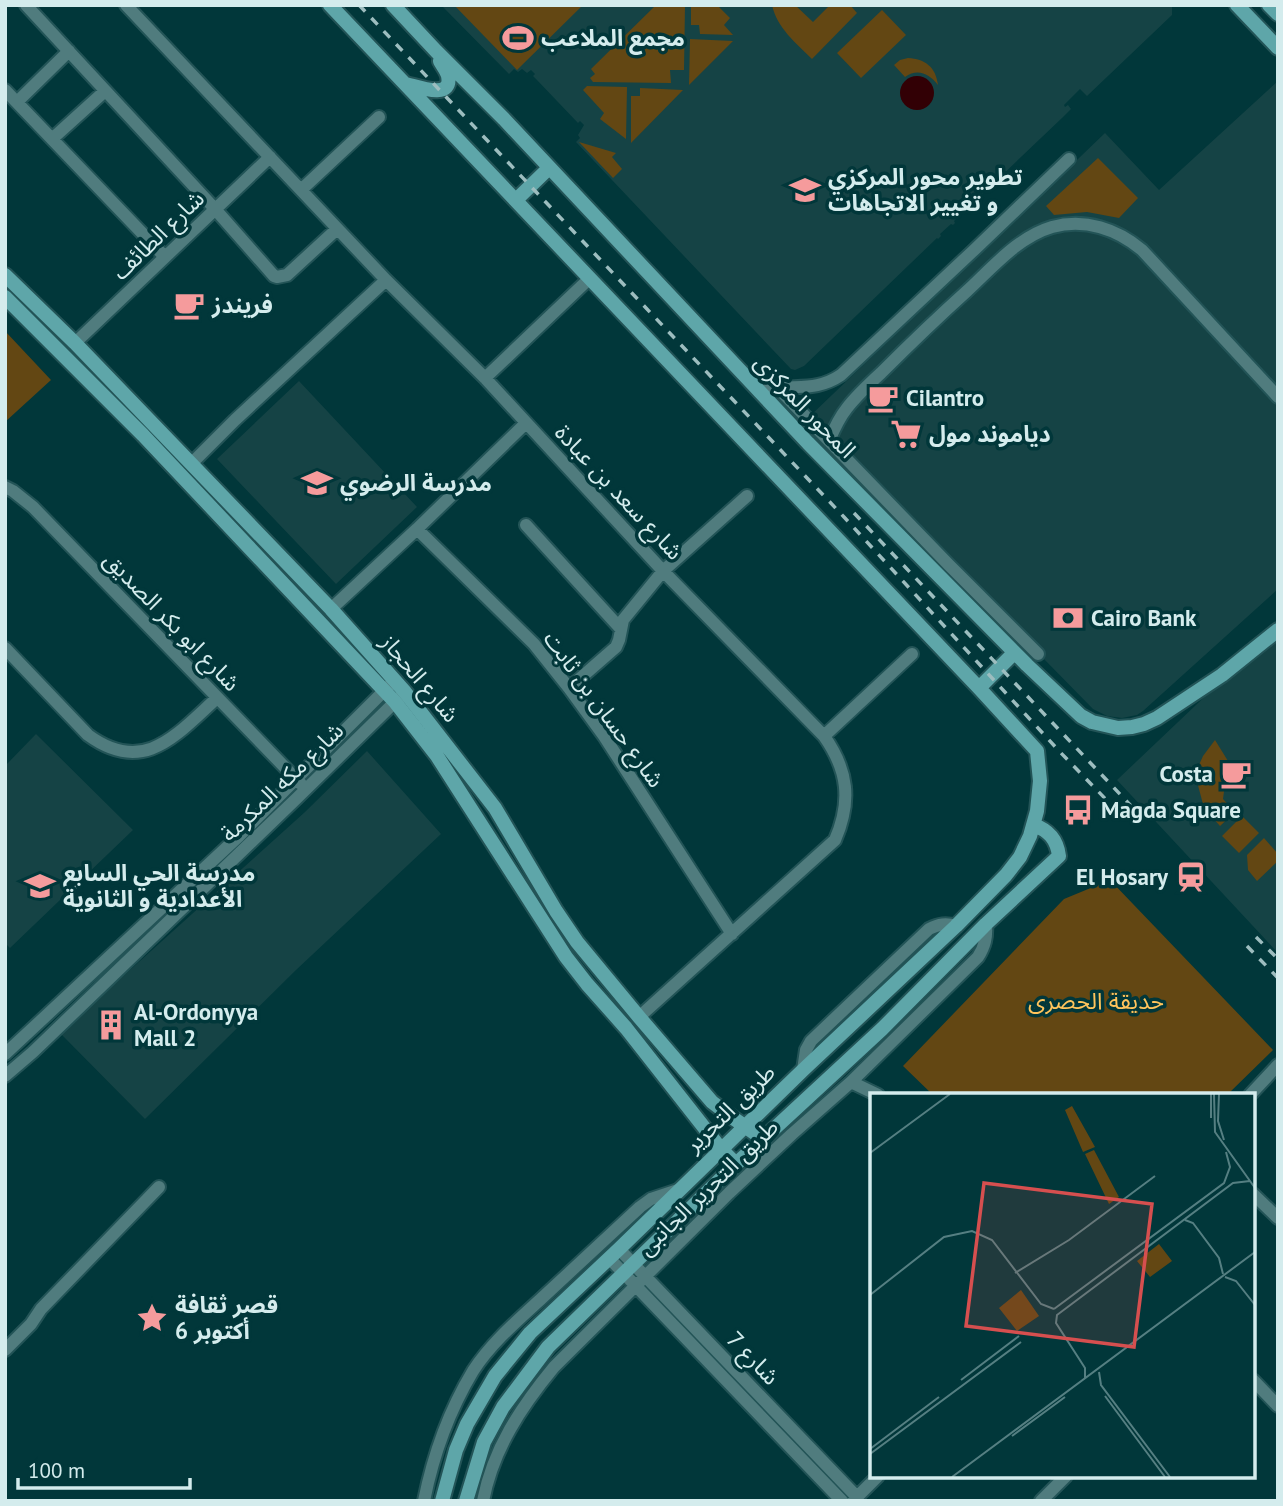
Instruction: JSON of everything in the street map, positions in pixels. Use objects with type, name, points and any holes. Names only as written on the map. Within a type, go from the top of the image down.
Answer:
[{"type":"street","points":[[26,5],[271,273],[277,277],[287,275],[337,229]]},
{"type":"street","name":"شارع سعد بن عبادة","points":[[126,5],[386,280],[485,378],[663,571],[824,736],[833,749],[840,764],[846,794],[842,825],[835,840],[639,1017]]},
{"type":"street","points":[[330,5],[979,688],[1014,653]]},
{"type":"street","name":"المحور المركزى","points":[[393,5],[504,119],[759,393],[1014,653],[1081,716],[1118,728],[1144,724],[1222,675],[1278,631]]},
{"type":"street","points":[[1237,5],[1278,48]]},
{"type":"street","points":[[1269,5],[1278,14]]},
{"type":"street","points":[[69,51],[9,96],[165,257]]},
{"type":"street","points":[[404,83],[433,91],[440,91],[445,87],[448,77],[436,51]]},
{"type":"street","points":[[52,139],[105,91]]},
{"type":"street","points":[[301,190],[379,117]]},
{"type":"street","name":"شارع الطائف","points":[[75,343],[270,157]]},
{"type":"street","points":[[759,393],[777,387],[819,386],[841,374],[1069,159]]},
{"type":"street","points":[[516,200],[549,168]]},
{"type":"street","points":[[829,440],[837,422],[849,406],[919,334],[1020,243],[1041,231],[1064,225],[1100,227],[1133,242],[1278,397]]},
{"type":"street","name":"شارع الحجاز","points":[[5,275],[75,343],[331,609],[389,685]]},
{"type":"street","points":[[485,378],[590,278]]},
{"type":"street","points":[[191,464],[386,280]]},
{"type":"street","name":"شارع الحجاز","points":[[5,297],[400,697],[495,808],[556,911],[639,1017],[712,1102],[763,1139]]},
{"type":"street","points":[[777,387],[1038,654]]},
{"type":"street","points":[[331,609],[526,423]]},
{"type":"street","name":"شارع ابو بكر الصديق","points":[[5,487],[33,508],[306,789]]},
{"type":"street","points":[[569,688],[616,647],[623,620],[663,571],[747,496]]},
{"type":"street","points":[[526,525],[620,628]]},
{"type":"street","name":"شارع حسان بن ثابت","points":[[417,529],[534,644],[569,688],[604,736],[732,934]]},
{"type":"street","points":[[5,649],[88,735],[101,745],[120,751],[140,752],[159,747],[176,736],[217,698]]},
{"type":"street","points":[[824,736],[912,654]]},
{"type":"street","name":"شارع مكه المكرمة","points":[[5,1054],[239,836],[389,685]]},
{"type":"street","name":"طريق التحرير","points":[[442,1501],[456,1450],[467,1424],[495,1376],[530,1333],[956,926],[1013,866],[1025,847],[1037,811],[1040,789],[1037,751],[979,688]]},
{"type":"street","name":"شارع الحجاز","points":[[400,697],[566,957],[736,1164]]},
{"type":"street","name":"شارع مكه المكرمة","points":[[5,1076],[400,697]]},
{"type":"street","name":"طريق التحرير","points":[[466,1501],[484,1442],[503,1407],[548,1347],[736,1164],[882,1029],[986,924],[1059,856],[1053,838],[1044,829],[1033,825]]},
{"type":"street","name":"طريق التحرير الجانبى","points":[[482,1501],[496,1456],[512,1424],[531,1394],[554,1367],[756,1168],[851,1082],[978,957],[987,936],[986,924]]},
{"type":"street","points":[[1252,1093],[1278,1065]]},
{"type":"street","points":[[851,1082],[874,1093]]},
{"type":"street","points":[[5,1350],[159,1187]]},
{"type":"street","name":"طريق التحرير الجانبى","points":[[424,1501],[444,1429],[473,1371],[490,1348],[640,1207],[651,1199],[678,1190]]},
{"type":"street","points":[[1255,1196],[1278,1218]]},
{"type":"street","name":"شارع 7","points":[[614,1254],[628,1268],[646,1276],[855,1499]]},
{"type":"street","name":"شارع 7","points":[[628,1268],[635,1286],[842,1501]]},
{"type":"street","points":[[1255,1382],[1278,1406]]},
{"type":"street","points":[[855,1499],[876,1478]]},
{"type":"street","points":[[1041,1501],[1064,1478]]},
{"type":"shaded area","name":"تطوير محور المركزي و تغيير الاتجاهات","points":[[441,5],[1172,5],[1172,15],[1087,96],[1080,89],[1064,105],[1071,109],[1062,118],[804,366],[795,370],[791,369],[576,142],[584,125],[580,121],[578,123],[533,76],[535,74],[531,70],[527,73],[522,69],[518,72],[514,69],[509,74]]},
{"type":"shaded area","points":[[917,76],[929,81],[934,93],[929,105],[917,110],[905,105],[900,93],[905,81]]},
{"type":"shaded area","points":[[1278,81],[1278,589],[1143,711],[1122,718],[1107,716],[1093,709],[808,418],[1105,133],[1159,190]]},
{"type":"shaded area","name":"مدرسة الرضوي","points":[[299,381],[417,507],[336,584],[217,459]]},
{"type":"shaded area","points":[[1278,627],[1278,953],[1117,780]]},
{"type":"shaded area","name":"مدرسة الحي السابع الأعدادية و الثانوية","points":[[36,734],[133,830],[10,948],[5,943],[5,766]]},
{"type":"shaded area","points":[[367,751],[441,834],[296,970],[145,1119],[60,1033],[305,812]]},
{"type":"green space","name":"مجمع الملاعب","points":[[454,5],[583,5],[517,70]]},
{"type":"green space","points":[[656,5],[685,5],[684,70],[670,70],[671,83],[593,82],[590,78],[595,74],[591,69]]},
{"type":"green space","points":[[691,5],[717,5],[730,18],[724,25],[733,35],[700,34],[699,25],[691,25]]},
{"type":"green space","points":[[772,5],[795,5],[813,22],[830,5],[850,5],[857,13],[812,59],[783,28]]},
{"type":"green space","points":[[882,10],[906,35],[861,78],[837,53]]},
{"type":"green space","points":[[690,39],[733,41],[689,85]]},
{"type":"green space","points":[[908,58],[929,65],[935,73],[938,85],[923,73],[905,77],[894,65]]},
{"type":"green space","points":[[587,86],[627,87],[626,139],[600,119],[604,113],[583,90]]},
{"type":"green space","points":[[640,88],[683,90],[631,143],[631,96],[640,96]]},
{"type":"green space","points":[[579,142],[616,153],[612,157],[622,169],[613,178]]},
{"type":"green space","points":[[1098,158],[1138,198],[1119,218],[1087,212],[1054,215],[1046,206]]},
{"type":"green space","points":[[5,331],[51,380],[5,422]]},
{"type":"green space","points":[[1215,740],[1228,761],[1223,799],[1235,812],[1220,826],[1204,808],[1195,774],[1203,756]]},
{"type":"green space","points":[[1242,816],[1259,833],[1239,853],[1222,836]]},
{"type":"green space","points":[[1264,838],[1278,854],[1278,861],[1257,881],[1248,870],[1247,855]]},
{"type":"green space","name":"حديقة الحصرى","points":[[1110,880],[1273,1050],[1229,1093],[931,1093],[903,1066],[1064,899]]},
{"type":"railway","points":[[359,5],[844,517],[1124,818]]},
{"type":"railway","points":[[854,513],[1134,809]]},
{"type":"railway","points":[[1256,937],[1278,959]]},
{"type":"railway","points":[[1247,946],[1278,978]]},
{"type":"place","name":"مجمع الملاعب","points":[[518,38]]},
{"type":"place","name":"تطوير محور المركزي و تغيير الاتجاهات","points":[[805,190]]},
{"type":"place","name":"فريندز","points":[[189,305]]},
{"type":"place","name":"Cilantro","points":[[883,398]]},
{"type":"place","name":"دياموند مول","points":[[906,434]]},
{"type":"place","name":"مدرسة الرضوي","points":[[317,483]]},
{"type":"place","name":"Cairo Bank","points":[[1068,618]]},
{"type":"place","name":"Costa","points":[[1236,774]]},
{"type":"place","name":"Magda Square","points":[[1078,810]]},
{"type":"place","name":"El Hosary","points":[[1191,877]]},
{"type":"place","name":"مدرسة الحي السابع الأعدادية و الثانوية","points":[[40,886]]},
{"type":"place","name":"Al-Ordonyya Mall 2","points":[[111,1025]]},
{"type":"place","name":"قصر ثقافة 6 أكتوبر","points":[[152,1318]]}]
